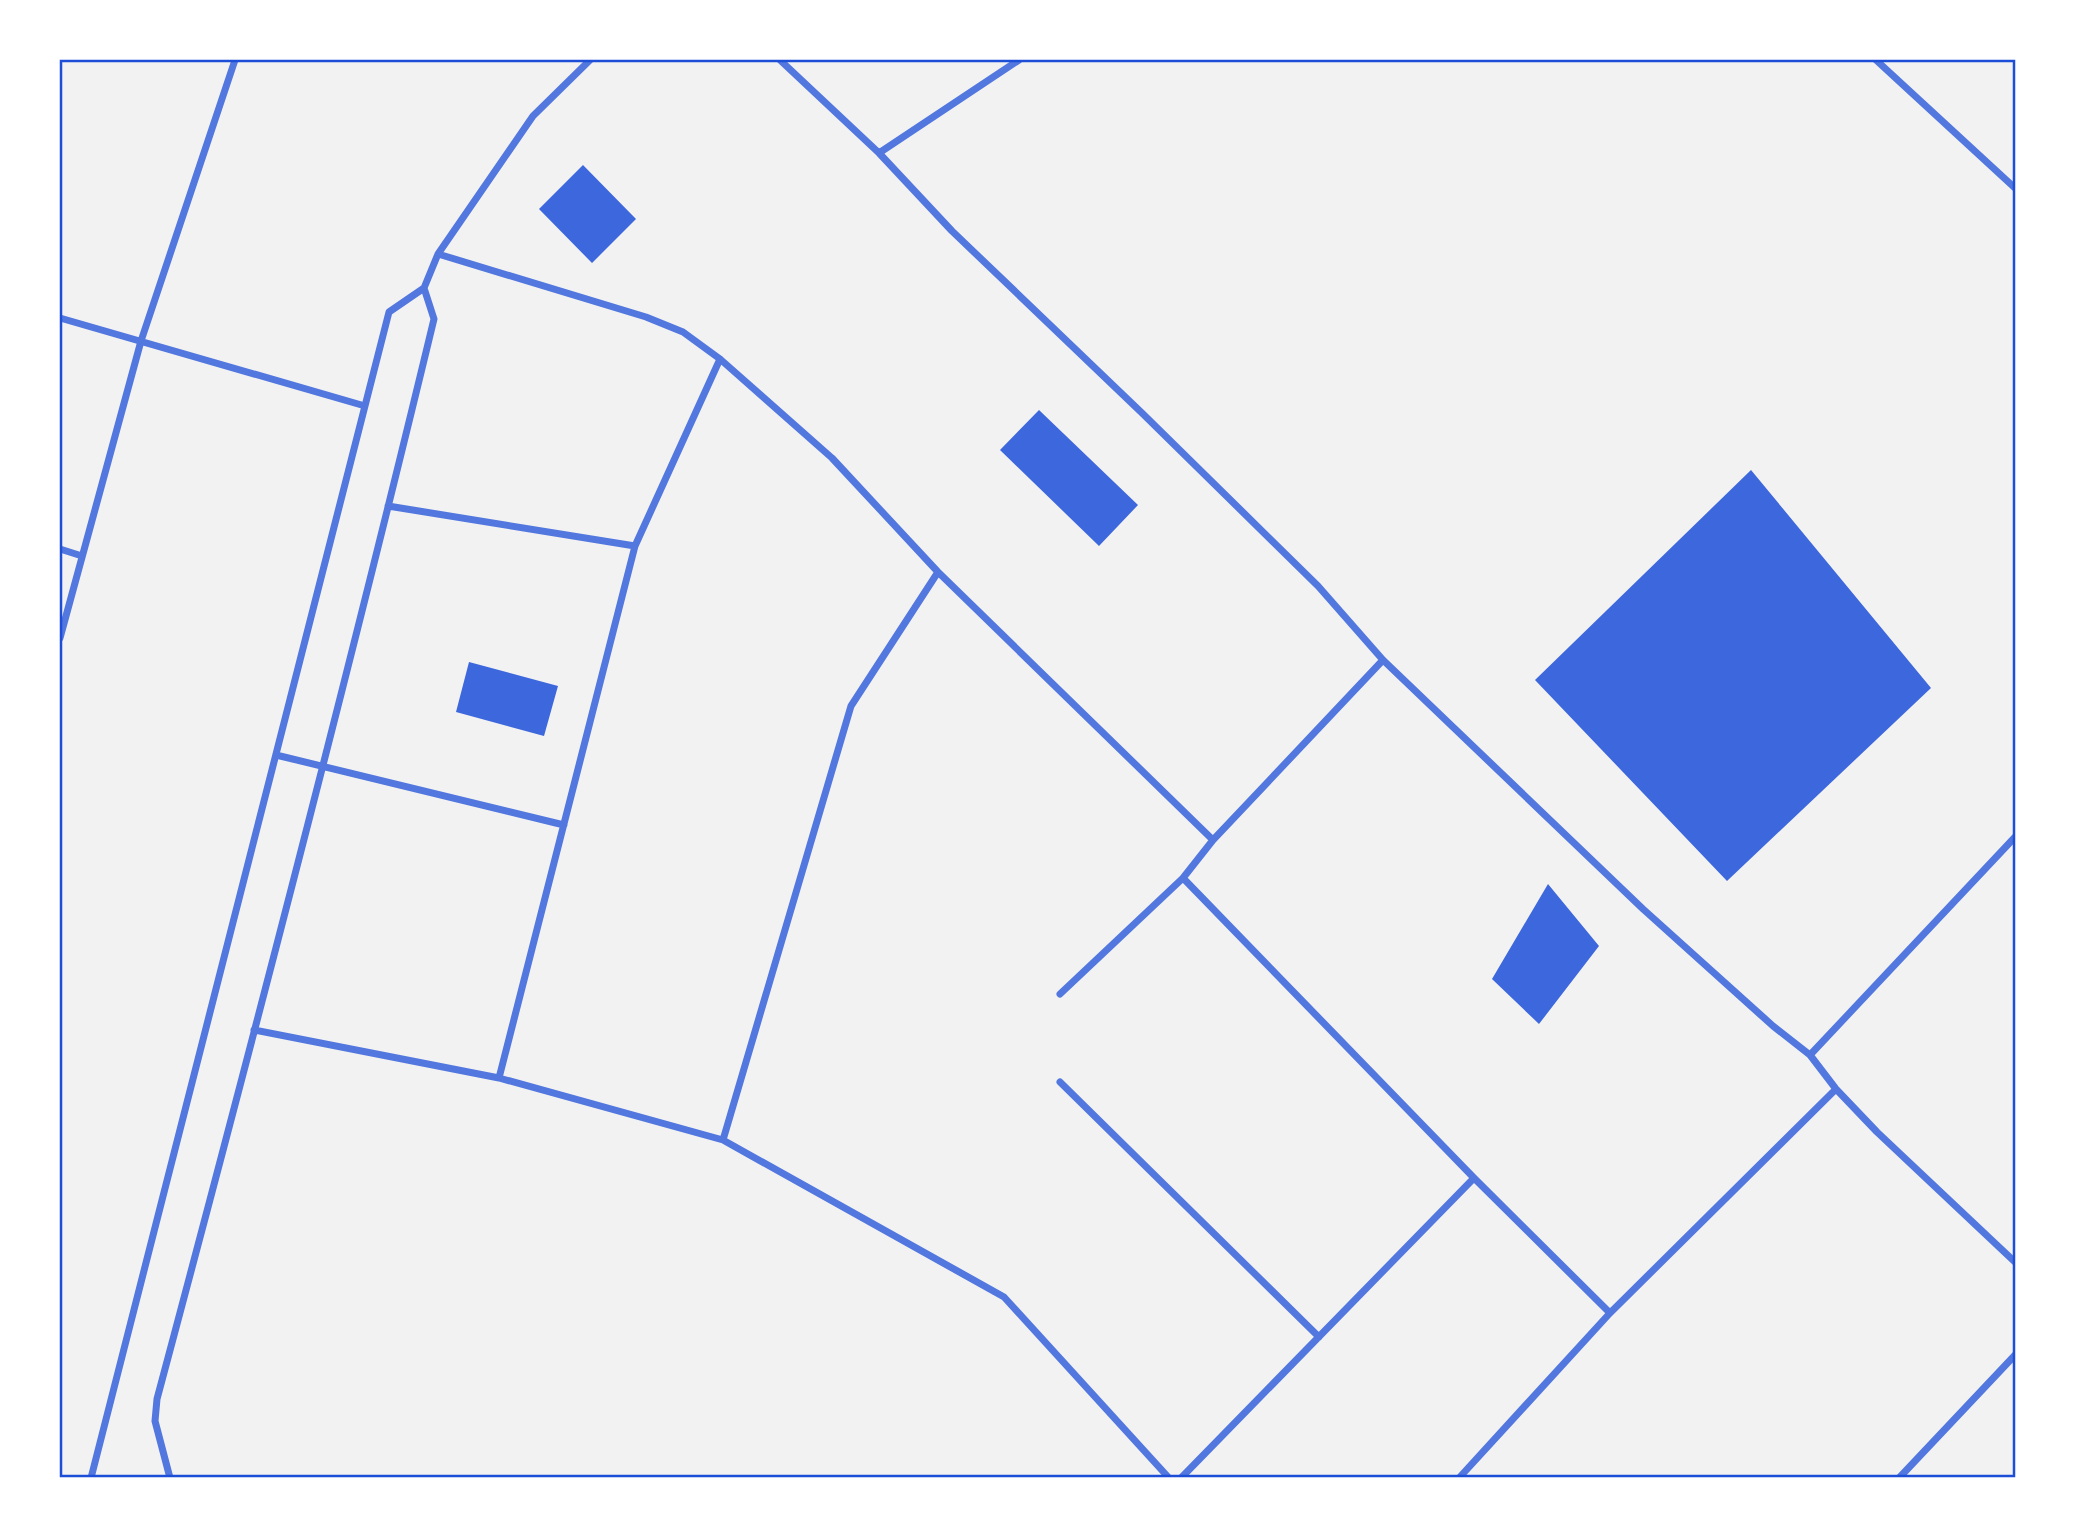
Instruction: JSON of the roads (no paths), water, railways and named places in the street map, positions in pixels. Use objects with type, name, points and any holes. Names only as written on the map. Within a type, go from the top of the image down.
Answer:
[{"type":"street","points":[[60,638],[141,341],[235,60]]},
{"type":"street","points":[[91,1478],[389,312],[424,288],[438,254],[533,116],[590,60]]},
{"type":"street","points":[[780,60],[879,153],[952,231],[1318,586],[1383,660],[1643,909],[1773,1026],[1811,1055],[1836,1089],[1877,1132],[2015,1263]]},
{"type":"street","points":[[879,153],[1019,60]]},
{"type":"street","points":[[1876,60],[2015,189]]},
{"type":"street","points":[[438,254],[646,317],[683,332],[720,359],[832,458],[937,572],[1213,840]]},
{"type":"street","points":[[170,1478],[155,1421],[157,1399],[289,892],[324,768],[434,319],[424,288]]},
{"type":"street","points":[[60,318],[365,406]]},
{"type":"street","points":[[499,1077],[635,546],[720,359]]},
{"type":"street","points":[[388,506],[635,546]]},
{"type":"street","points":[[60,549],[82,556]]},
{"type":"street","points":[[723,1140],[851,706],[937,572]]},
{"type":"street","points":[[1060,994],[1183,878],[1213,840],[1383,660]]},
{"type":"street","points":[[276,755],[564,825]]},
{"type":"street","points":[[1811,1055],[2015,836]]},
{"type":"street","points":[[1183,878],[1474,1178],[1610,1313]]},
{"type":"street","points":[[254,1030],[499,1077],[723,1140],[1004,1297],[1169,1478]]},
{"type":"street","points":[[1060,1082],[1319,1337]]},
{"type":"street","points":[[1459,1478],[1610,1313],[1836,1089]]},
{"type":"street","points":[[1181,1478],[1474,1178]]},
{"type":"street","points":[[1899,1478],[2015,1354]]}]
